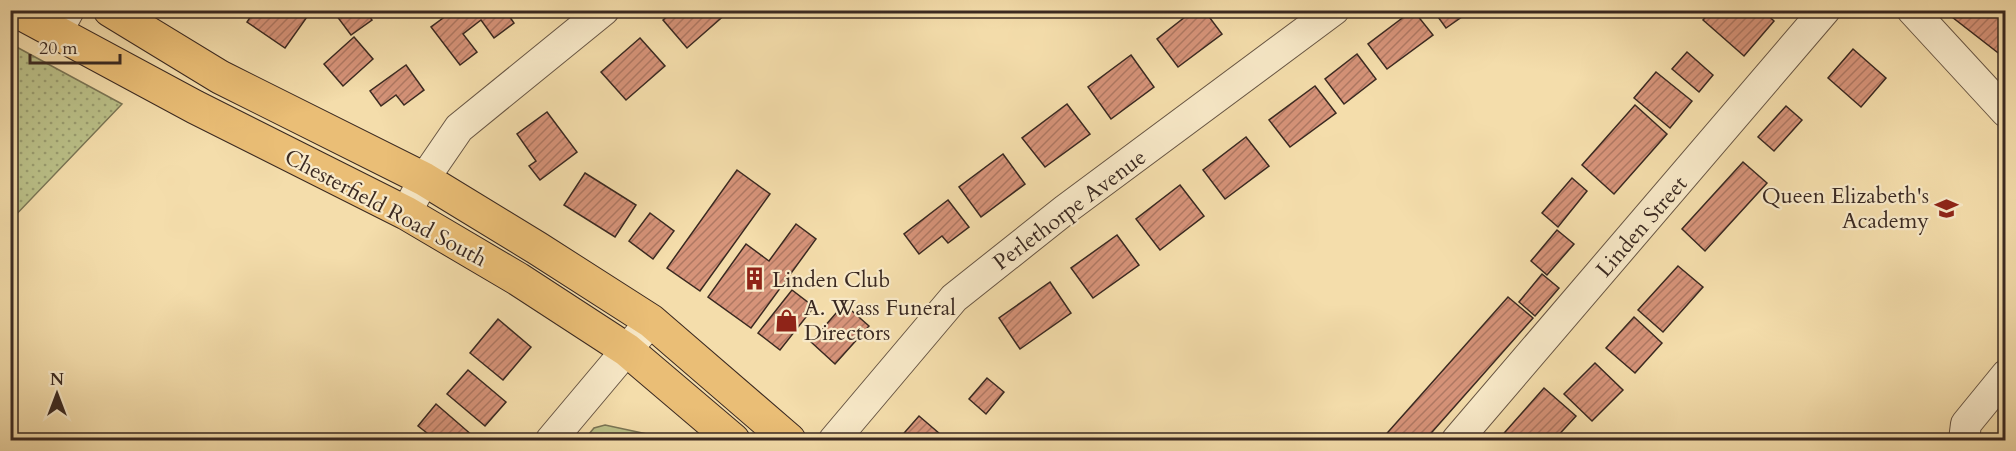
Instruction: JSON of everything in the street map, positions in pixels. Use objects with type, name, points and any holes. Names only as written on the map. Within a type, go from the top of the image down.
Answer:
[{"type":"main road","name":"Chesterfield Road South","points":[[15,10],[63,21],[195,107],[406,213],[518,279],[627,350],[733,441]]},
{"type":"main road","name":"Chesterfield Road South","points":[[110,10],[220,77],[424,179],[651,321],[789,441]]},
{"type":"street","points":[[406,213],[424,179],[459,128],[604,10]]},
{"type":"street","name":"Perlethorpe Avenue","points":[[834,441],[954,298],[1066,209],[1334,10]]},
{"type":"street","name":"Linden Street","points":[[1457,441],[1825,10]]},
{"type":"street","points":[[1912,10],[2006,112]]},
{"type":"street","points":[[551,441],[651,321]]},
{"type":"street","points":[[1964,441],[1966,424],[2006,375]]},
{"type":"green space","points":[[11,44],[122,104],[11,220]]},
{"type":"green space","points":[[605,425],[675,440],[584,440],[594,428]]},
{"type":"building","points":[[255,10],[298,10],[307,17],[285,48],[247,22]]},
{"type":"building","points":[[343,10],[365,10],[372,20],[351,35],[336,15]]},
{"type":"building","points":[[454,10],[505,10],[514,23],[494,38],[481,20],[463,34],[477,52],[460,65],[431,27]]},
{"type":"building","points":[[675,10],[727,10],[728,12],[687,48],[663,20]]},
{"type":"building","points":[[1194,10],[1204,10],[1222,34],[1178,67],[1157,39]]},
{"type":"building","points":[[1413,10],[1433,35],[1387,69],[1368,44]]},
{"type":"building","points":[[1433,10],[1464,10],[1466,14],[1446,28]]},
{"type":"building","points":[[1712,10],[1762,10],[1774,21],[1744,56],[1703,20]]},
{"type":"building","points":[[1943,10],[2006,10],[2006,59]]},
{"type":"building","points":[[354,37],[373,59],[343,86],[324,64]]},
{"type":"building","points":[[640,38],[665,66],[626,100],[601,72]]},
{"type":"building","points":[[1853,49],[1886,78],[1861,107],[1828,78]]},
{"type":"building","points":[[1687,52],[1713,75],[1699,92],[1672,69]]},
{"type":"building","points":[[1357,54],[1376,79],[1344,104],[1325,79]]},
{"type":"building","points":[[1131,55],[1154,87],[1111,119],[1088,87]]},
{"type":"building","points":[[406,65],[424,90],[404,105],[396,95],[381,106],[370,91]]},
{"type":"building","points":[[1656,72],[1692,101],[1670,128],[1634,98]]},
{"type":"building","points":[[1315,86],[1336,113],[1290,147],[1269,120]]},
{"type":"building","points":[[1067,104],[1090,134],[1045,167],[1022,138]]},
{"type":"building","points":[[1635,105],[1667,134],[1614,194],[1582,165]]},
{"type":"building","points":[[1786,106],[1802,120],[1774,151],[1758,137]]},
{"type":"building","points":[[547,112],[577,152],[540,180],[529,166],[536,161],[517,134]]},
{"type":"building","points":[[1246,137],[1269,166],[1225,199],[1203,170]]},
{"type":"building","points":[[1003,154],[1025,184],[981,217],[959,187]]},
{"type":"building","points":[[1743,162],[1767,183],[1705,251],[1682,229]]},
{"type":"building","points":[[737,170],[770,194],[700,291],[667,268]]},
{"type":"building","points":[[585,173],[636,205],[615,237],[564,205]]},
{"type":"building","points":[[1572,178],[1587,191],[1558,227],[1542,213]]},
{"type":"building","points":[[1180,185],[1204,216],[1160,250],[1136,219]]},
{"type":"building","points":[[948,200],[969,227],[948,243],[942,236],[919,254],[904,234]]},
{"type":"building","points":[[650,213],[674,231],[653,259],[629,241]]},
{"type":"building","name":"Linden Club","points":[[796,224],[816,239],[751,328],[708,297],[746,244],[769,261]]},
{"type":"building","points":[[1557,230],[1574,244],[1547,275],[1531,261]]},
{"type":"building","points":[[1117,235],[1139,265],[1093,298],[1071,268]]},
{"type":"building","points":[[1678,266],[1703,287],[1663,332],[1638,310]]},
{"type":"building","points":[[1542,274],[1559,288],[1535,316],[1519,302]]},
{"type":"building","points":[[1050,282],[1071,313],[1020,349],[999,318]]},
{"type":"building","name":"A. Wass Funeral Directors","points":[[792,290],[814,307],[780,350],[758,333]]},
{"type":"building","points":[[1508,297],[1533,318],[1425,440],[1381,440]]},
{"type":"building","points":[[844,304],[869,326],[835,364],[811,342]]},
{"type":"building","points":[[1634,317],[1662,343],[1635,373],[1606,348]]},
{"type":"building","points":[[498,319],[531,347],[503,380],[470,353]]},
{"type":"building","points":[[1595,363],[1623,390],[1592,421],[1564,394]]},
{"type":"building","points":[[468,370],[506,402],[485,426],[447,394]]},
{"type":"building","points":[[987,378],[1004,392],[986,414],[969,399]]},
{"type":"building","points":[[1544,388],[1576,416],[1554,440],[1498,440]]},
{"type":"building","points":[[436,404],[473,436],[470,440],[436,440],[418,426]]},
{"type":"building","points":[[919,416],[947,440],[898,440]]},
{"type":"place","name":"Queen Elizabeth's Academy","points":[[1947,208]]},
{"type":"place","name":"Linden Club","points":[[754,279]]},
{"type":"place","name":"A. Wass Funeral Directors","points":[[786,320]]}]
